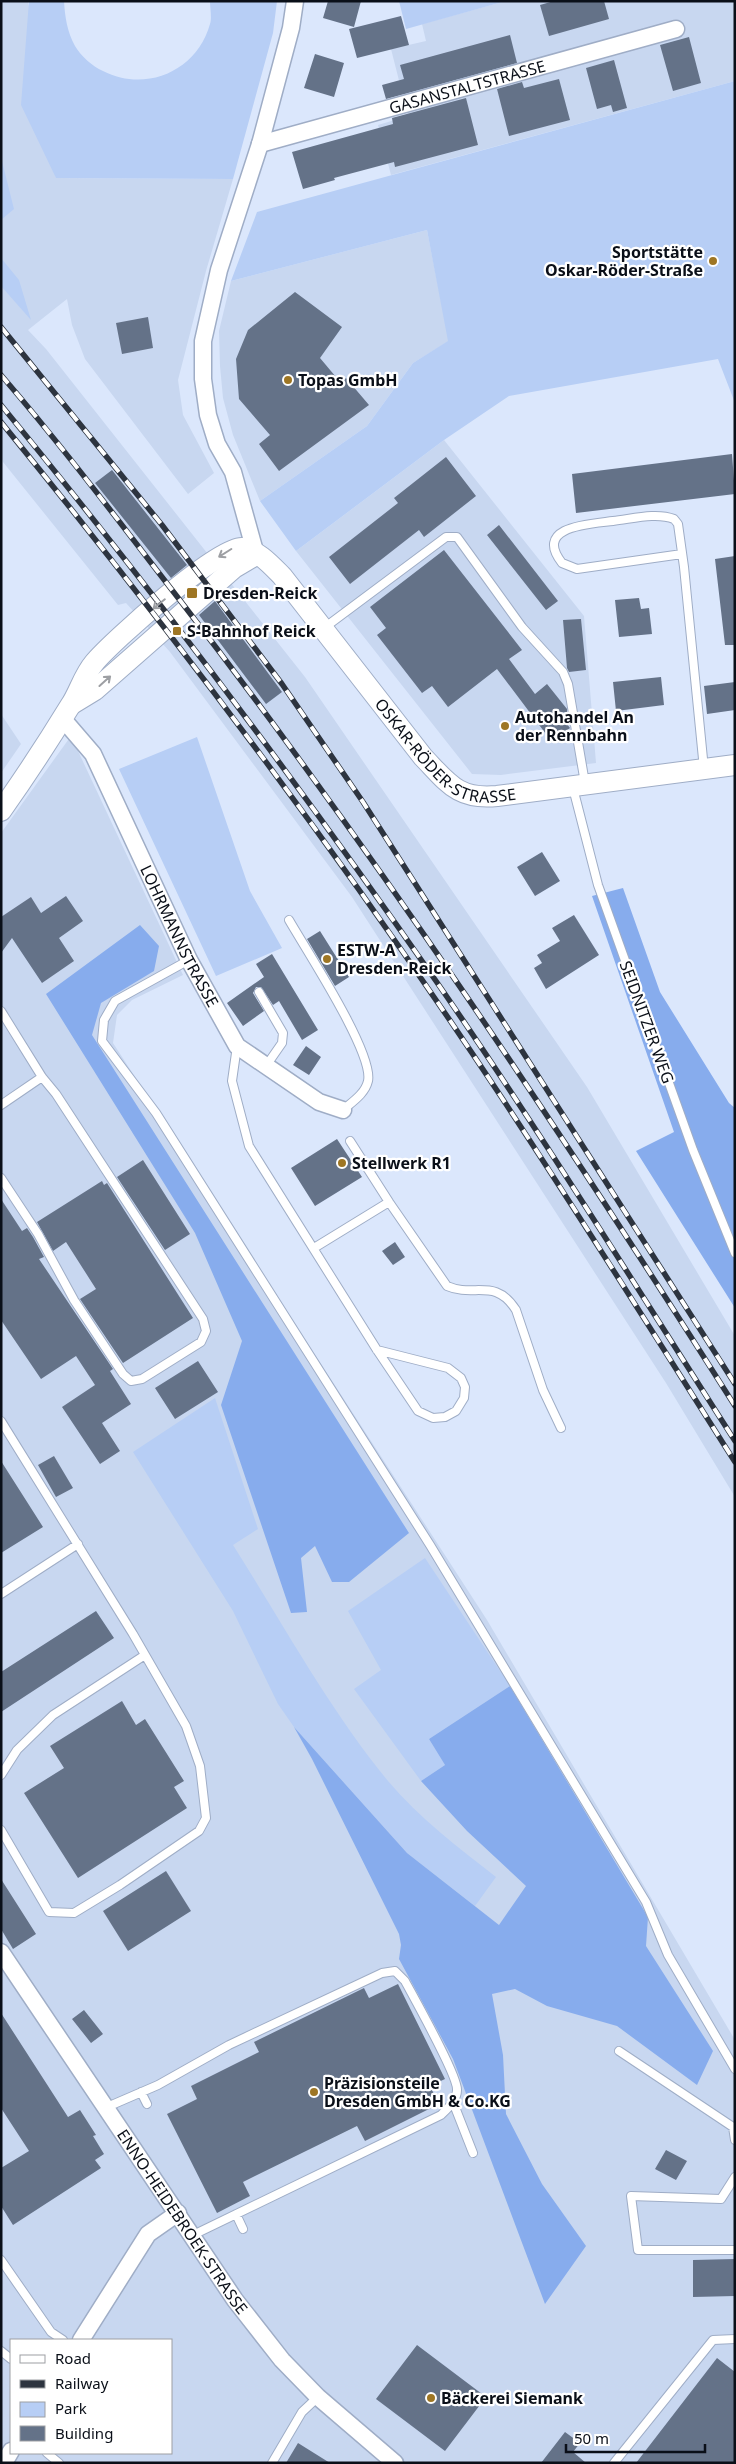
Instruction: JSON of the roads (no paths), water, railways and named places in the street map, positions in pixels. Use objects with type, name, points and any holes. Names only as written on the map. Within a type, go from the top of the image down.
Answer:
[{"type":"street","points":[[256,555],[233,472],[218,444],[208,415],[203,379],[203,342],[219,270],[260,144],[290,28],[295,1]]},
{"type":"street","name":"GASANSTALTSTRASSE","points":[[260,144],[676,29]]},
{"type":"street","points":[[1,812],[67,712],[92,664],[115,640],[207,565],[232,548],[247,549],[256,555]]},
{"type":"street","name":"OSKAR-RÖDER-STRASSE","points":[[256,555],[282,576],[423,757],[449,784],[465,795],[483,797],[735,765]]},
{"type":"street","name":"LOHRMANNSTRASSE","points":[[67,712],[93,754],[189,960],[237,1046],[319,1102],[343,1110]]},
{"type":"street","name":"ENNO-HEIDEBROEK-STRASSE","points":[[1,1952],[235,2300],[282,2360],[318,2397],[395,2463]]},
{"type":"street","points":[[82,2339],[148,2234],[178,2213]]},
{"type":"lane","points":[[682,554],[577,569],[562,564],[555,550],[555,542],[559,535],[572,526],[658,516],[674,519],[678,524],[682,554],[704,769]]},
{"type":"lane","name":"SEIDNITZER WEG","points":[[324,628],[446,537],[457,538],[522,627],[563,672],[568,684],[579,786],[598,885],[693,1150],[735,1253]]},
{"type":"lane","points":[[289,920],[364,1054],[368,1081],[361,1094],[343,1110]]},
{"type":"lane","points":[[189,960],[115,1001],[104,1020],[102,1041],[156,1113],[430,1545],[646,1902],[668,1955],[735,2069]]},
{"type":"lane","points":[[259,992],[283,1033],[282,1043],[266,1066]]},
{"type":"lane","points":[[1,1011],[42,1077],[56,1094],[203,1319],[206,1331],[201,1342],[142,1379],[131,1381],[74,1300],[38,1234],[1,1178]]},
{"type":"lane","points":[[237,1046],[232,1081],[249,1146],[377,1350],[418,1411],[433,1418],[446,1417],[456,1411],[464,1398],[465,1387],[461,1378],[448,1368],[377,1350]]},
{"type":"lane","points":[[1,1105],[42,1077]]},
{"type":"lane","points":[[350,1140],[389,1202],[447,1286],[459,1290],[489,1289],[505,1296],[511,1302],[516,1310],[544,1390],[561,1428]]},
{"type":"lane","points":[[314,1248],[389,1202]]},
{"type":"lane","points":[[1,1421],[78,1544],[186,1726],[200,1766],[206,1818],[199,1831],[120,1885],[74,1913],[49,1912],[1,1830]]},
{"type":"lane","points":[[1,1594],[78,1544]]},
{"type":"lane","points":[[1,1775],[17,1750],[52,1715],[145,1655]]},
{"type":"lane","points":[[107,2107],[141,2092],[230,2045],[382,1973],[395,1971],[405,1981],[452,2073],[458,2089],[453,2102],[441,2116],[193,2235]]},
{"type":"lane","points":[[619,2051],[734,2123],[735,2140]]},
{"type":"lane","points":[[141,2092],[147,2104]]},
{"type":"lane","points":[[453,2102],[473,2154]]},
{"type":"lane","points":[[735,2177],[721,2200],[631,2196],[638,2250],[735,2250]]},
{"type":"lane","points":[[236,2214],[243,2229]]},
{"type":"lane","points":[[1,2260],[52,2332],[62,2339]]},
{"type":"lane","points":[[614,2463],[713,2340],[735,2339]]},
{"type":"lane","points":[[272,2463],[302,2412],[318,2397]]},
{"type":"lane","points":[[48,2454],[59,2463]]},
{"type":"railway","points":[[1,327],[162,525],[282,684],[363,802],[735,1384]]},
{"type":"railway","points":[[1,375],[135,542],[253,697],[397,895],[535,1098],[735,1406]]},
{"type":"railway","points":[[1,405],[224,688],[384,907],[513,1094],[735,1441]]},
{"type":"railway","points":[[1,422],[196,668],[382,922],[530,1140],[735,1462]]},
{"type":"place","name":"Sportstätte Oskar-Röder-Straße","points":[[713,261]]},
{"type":"place","name":"Topas GmbH","points":[[288,380]]},
{"type":"place","name":"Dresden-Reick","points":[[192,593]]},
{"type":"place","name":"S-Bahnhof Reick","points":[[177,631]]},
{"type":"place","name":"Autohandel An der Rennbahn","points":[[505,726]]},
{"type":"place","name":"ESTW-A Dresden-Reick","points":[[327,959]]},
{"type":"place","name":"Stellwerk R1","points":[[342,1163]]},
{"type":"place","name":"Präzisionsteile Dresden GmbH & Co.KG","points":[[314,2092]]},
{"type":"place","name":"Bäckerei Siemank","points":[[431,2398]]}]
